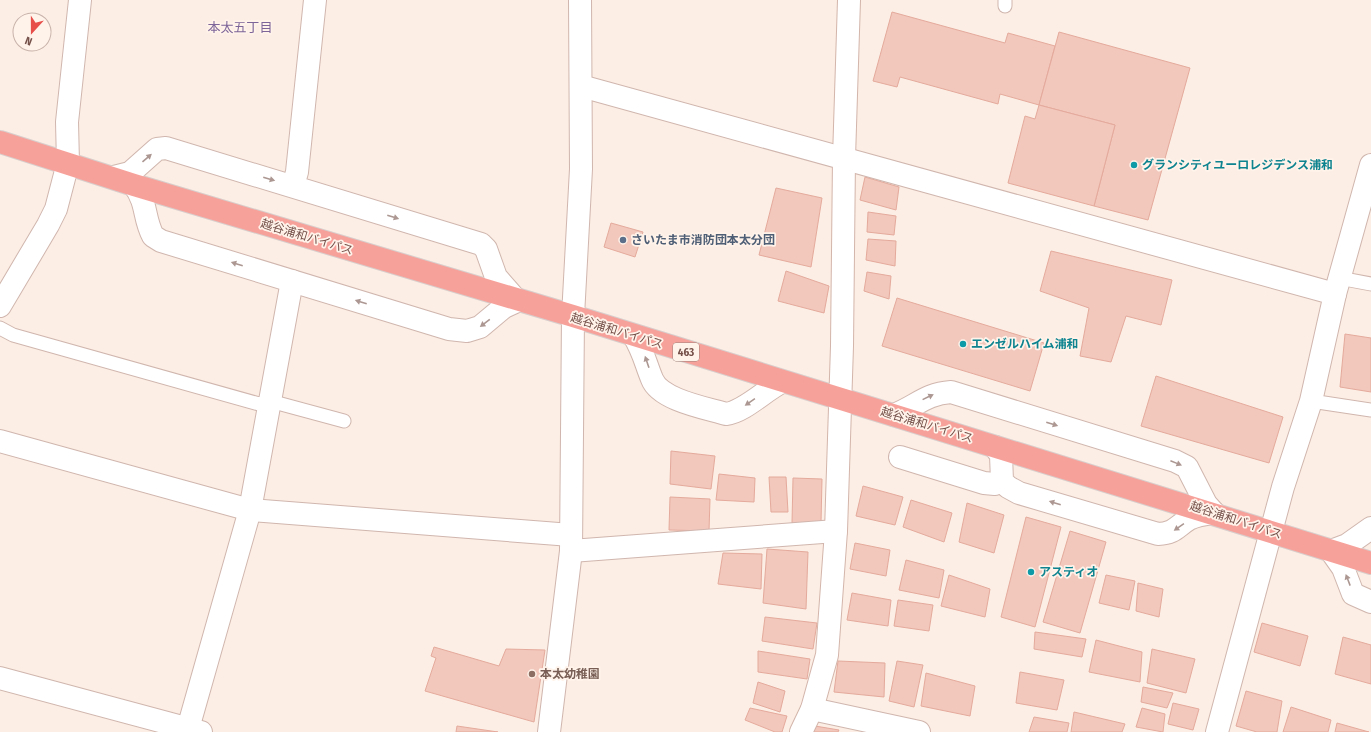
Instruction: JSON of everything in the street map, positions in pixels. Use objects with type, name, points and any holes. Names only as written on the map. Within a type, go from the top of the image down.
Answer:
[{"type":"highway","name":"越谷浦和バイパス","points":[[5,145],[518,301],[573,316],[782,382],[1214,513],[1371,563]]},
{"type":"street","points":[[0,306],[56,209],[68,163],[67,122],[80,0]]},
{"type":"street","points":[[293,186],[297,172],[315,0]]},
{"type":"street","points":[[549,732],[571,543],[573,316],[581,169],[580,0]]},
{"type":"street","points":[[801,732],[812,709],[827,655],[836,531],[849,0]]},
{"type":"street","points":[[581,86],[844,158],[1337,286]]},
{"type":"street","points":[[166,148],[293,186],[481,244],[486,249],[496,277],[518,301],[504,307],[480,327],[467,331],[449,329],[152,236],[148,227],[142,195],[124,181],[130,173],[156,149],[166,148]]},
{"type":"street","points":[[1217,732],[1283,487],[1311,401],[1337,286],[1371,165]]},
{"type":"street","points":[[0,678],[192,731],[250,510],[292,281]]},
{"type":"street","points":[[634,336],[644,353],[652,380],[658,389],[667,395],[726,414],[734,413],[770,388],[782,382]]},
{"type":"street","points":[[894,415],[908,410],[931,395],[951,392],[1181,464],[1187,467],[1206,504],[1214,513]]},
{"type":"street","points":[[0,441],[250,510],[571,543],[836,531]]},
{"type":"street","points":[[995,447],[1001,456],[1002,481],[1008,487],[1019,493],[1158,534],[1170,533],[1201,514],[1214,513]]},
{"type":"street","points":[[900,457],[984,483],[995,484],[1002,481]]},
{"type":"street","points":[[1371,528],[1348,545],[1331,551],[1342,568],[1353,594],[1371,602]]},
{"type":"street","points":[[812,709],[919,732]]},
{"type":"lane","points":[[1337,286],[1371,284]]},
{"type":"lane","points":[[0,328],[13,335],[259,404],[270,401],[344,421]]},
{"type":"lane","points":[[1311,401],[1371,410]]},
{"type":"building","points":[[892,12],[1005,43],[1008,33],[1055,46],[1039,105],[1000,94],[998,104],[900,77],[897,87],[873,81]]},
{"type":"building","name":"グランシティユーロレジデンス浦和","points":[[1059,32],[1190,68],[1148,220],[1094,206],[1115,125],[1039,105]]},
{"type":"building","points":[[1039,105],[1115,125],[1094,206],[1008,183],[1025,116],[1035,119]]},
{"type":"building","points":[[865,177],[899,187],[896,210],[860,200]]},
{"type":"building","points":[[776,188],[822,198],[811,267],[759,255]]},
{"type":"building","points":[[868,212],[896,216],[894,235],[867,232]]},
{"type":"building","name":"さいたま市消防団本太分団","points":[[611,223],[643,232],[635,257],[604,247]]},
{"type":"building","points":[[868,239],[896,241],[895,266],[866,260]]},
{"type":"building","points":[[1051,251],[1172,280],[1161,325],[1126,316],[1111,362],[1080,356],[1089,308],[1040,291]]},
{"type":"building","points":[[786,271],[829,286],[824,313],[778,301]]},
{"type":"building","points":[[867,272],[891,276],[889,299],[864,291]]},
{"type":"building","name":"エンゼルハイム浦和","points":[[897,298],[1044,343],[1030,391],[882,346]]},
{"type":"building","points":[[1345,334],[1371,338],[1371,392],[1340,387]]},
{"type":"building","points":[[1156,376],[1283,417],[1269,463],[1141,426]]},
{"type":"building","points":[[671,451],[715,456],[711,489],[670,484]]},
{"type":"building","points":[[719,474],[755,478],[754,502],[716,500]]},
{"type":"building","points":[[769,477],[786,477],[788,512],[771,512]]},
{"type":"building","points":[[793,478],[822,479],[821,523],[792,523]]},
{"type":"building","points":[[863,486],[903,497],[895,525],[856,516]]},
{"type":"building","points":[[670,497],[710,499],[709,531],[669,530]]},
{"type":"building","points":[[911,500],[952,513],[944,542],[903,527]]},
{"type":"building","points":[[967,503],[1004,515],[994,553],[959,542]]},
{"type":"building","name":"アスティオ","points":[[1026,517],[1061,527],[1035,627],[1001,617]]},
{"type":"building","points":[[1070,531],[1106,542],[1080,633],[1043,622]]},
{"type":"building","points":[[855,543],[890,550],[886,576],[850,569]]},
{"type":"building","points":[[767,549],[808,552],[806,609],[763,603]]},
{"type":"building","points":[[723,553],[762,554],[761,589],[718,584]]},
{"type":"building","points":[[906,560],[944,570],[939,598],[899,590]]},
{"type":"building","points":[[949,575],[990,589],[985,617],[941,606]]},
{"type":"building","points":[[1106,575],[1135,581],[1129,610],[1099,603]]},
{"type":"building","points":[[1138,583],[1163,589],[1159,617],[1136,611]]},
{"type":"building","points":[[852,593],[891,600],[888,626],[847,620]]},
{"type":"building","points":[[898,600],[933,605],[929,631],[894,626]]},
{"type":"building","points":[[765,617],[817,623],[813,649],[762,641]]},
{"type":"building","points":[[1262,623],[1308,636],[1300,666],[1254,652]]},
{"type":"building","points":[[1035,632],[1086,639],[1082,657],[1034,649]]},
{"type":"building","points":[[1343,637],[1371,645],[1371,684],[1335,674]]},
{"type":"building","points":[[1096,640],[1142,652],[1140,682],[1089,672]]},
{"type":"building","points":[[434,647],[499,666],[506,649],[545,650],[534,722],[425,691],[436,658],[431,656]]},
{"type":"building","points":[[1152,649],[1195,659],[1186,693],[1147,683]]},
{"type":"building","points":[[758,651],[810,659],[807,679],[758,672]]},
{"type":"building","points":[[838,661],[885,663],[884,697],[834,692]]},
{"type":"building","points":[[897,661],[923,665],[914,707],[889,701]]},
{"type":"building","points":[[1020,672],[1064,680],[1057,710],[1016,703]]},
{"type":"building","points":[[926,673],[975,686],[970,716],[921,706]]},
{"type":"building","points":[[758,682],[785,691],[780,712],[753,703]]},
{"type":"building","points":[[1143,687],[1173,693],[1167,708],[1141,702]]},
{"type":"building","points":[[1246,691],[1282,701],[1277,732],[1257,732],[1236,726]]},
{"type":"building","points":[[1173,703],[1199,709],[1193,730],[1168,724]]},
{"type":"building","points":[[1291,707],[1331,720],[1328,732],[1283,732]]},
{"type":"building","points":[[750,708],[787,716],[782,732],[775,732],[745,720]]},
{"type":"building","points":[[1142,708],[1165,714],[1163,732],[1136,727]]},
{"type":"building","points":[[1074,712],[1125,724],[1122,732],[1071,732]]},
{"type":"building","points":[[1034,717],[1069,723],[1067,732],[1029,732]]},
{"type":"building","points":[[1337,723],[1369,732],[1335,732]]},
{"type":"building","points":[[457,726],[498,732],[456,732]]},
{"type":"building","points":[[815,726],[839,730],[838,732],[813,732]]},
{"type":"place","name":"グランシティユーロレジデンス浦和","points":[[1134,165]]},
{"type":"place","name":"さいたま市消防団本太分団","points":[[623,240]]},
{"type":"place","name":"エンゼルハイム浦和","points":[[963,344]]},
{"type":"place","name":"アスティオ","points":[[1031,572]]},
{"type":"place","name":"本太幼稚園","points":[[532,674]]},
{"type":"district","name":"本太五丁目","points":[[240,27]]}]
